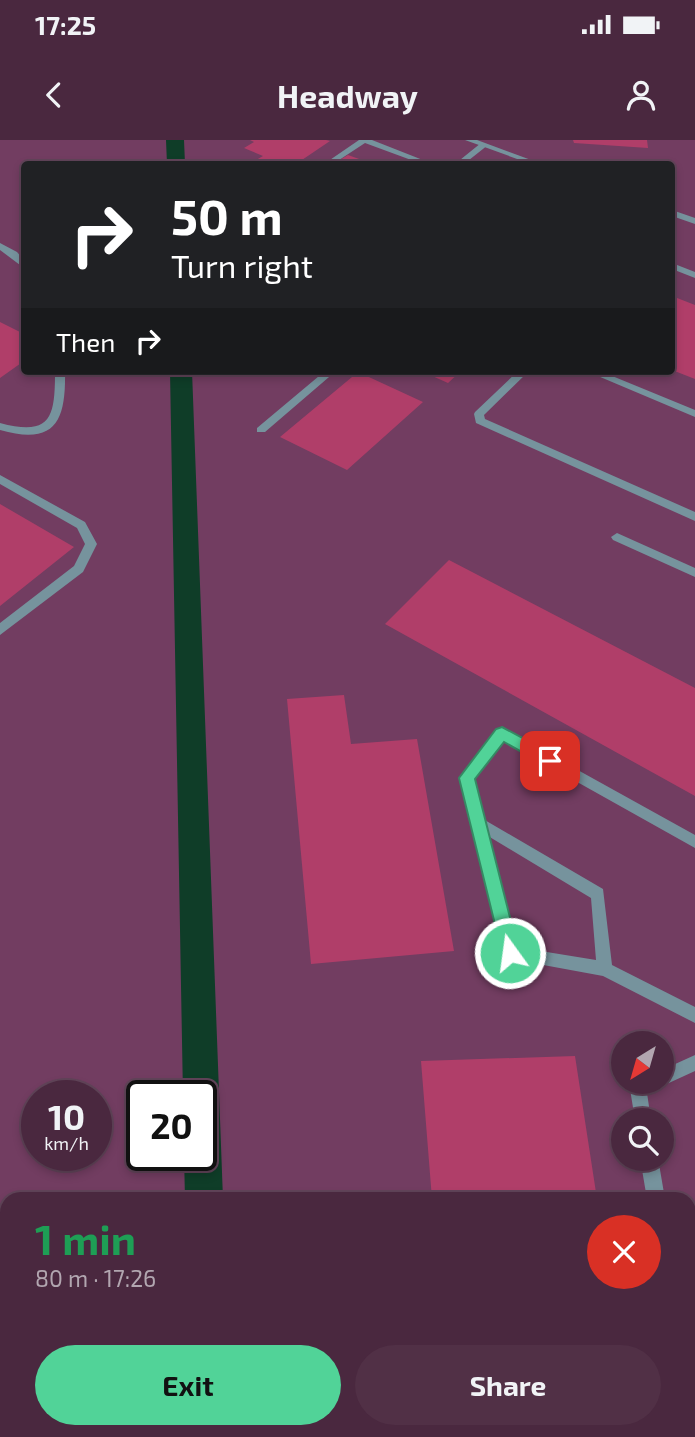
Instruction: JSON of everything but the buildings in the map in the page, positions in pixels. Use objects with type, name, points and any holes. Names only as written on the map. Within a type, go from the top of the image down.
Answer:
[{"type":"street","points":[[333,161],[365,140],[421,161]]},
{"type":"street","points":[[469,140],[529,161]]},
{"type":"street","points":[[463,161],[484,145]]},
{"type":"street","points":[[675,214],[695,221]]},
{"type":"street","points":[[0,246],[21,263]]},
{"type":"street","points":[[675,267],[695,275]]},
{"type":"street","points":[[0,426],[25,432],[52,421],[58,412],[60,375]]},
{"type":"street","points":[[261,430],[326,375]]},
{"type":"street","points":[[520,375],[479,414],[480,421],[695,517]]},
{"type":"street","points":[[601,375],[695,414]]},
{"type":"street","points":[[0,479],[81,525],[91,544],[79,569],[0,629]]},
{"type":"street","points":[[617,537],[695,573]]},
{"type":"street","points":[[695,842],[502,733],[467,778],[510,953],[605,969],[695,1016]]},
{"type":"street","points":[[478,823],[598,894],[605,969]]},
{"type":"street","points":[[674,1073],[695,1063]]},
{"type":"street","points":[[651,1171],[655,1192]]},
{"type":"shaded area","points":[[0,140],[695,140],[695,1192],[0,1192]]},
{"type":"waterway","points":[[175,140],[176,161]]},
{"type":"waterway","points":[[181,375],[201,1080]]},
{"type":"waterway","points":[[203,1171],[204,1192]]},
{"type":"route","points":[[510,953],[467,778],[502,733],[550,761]]}]
